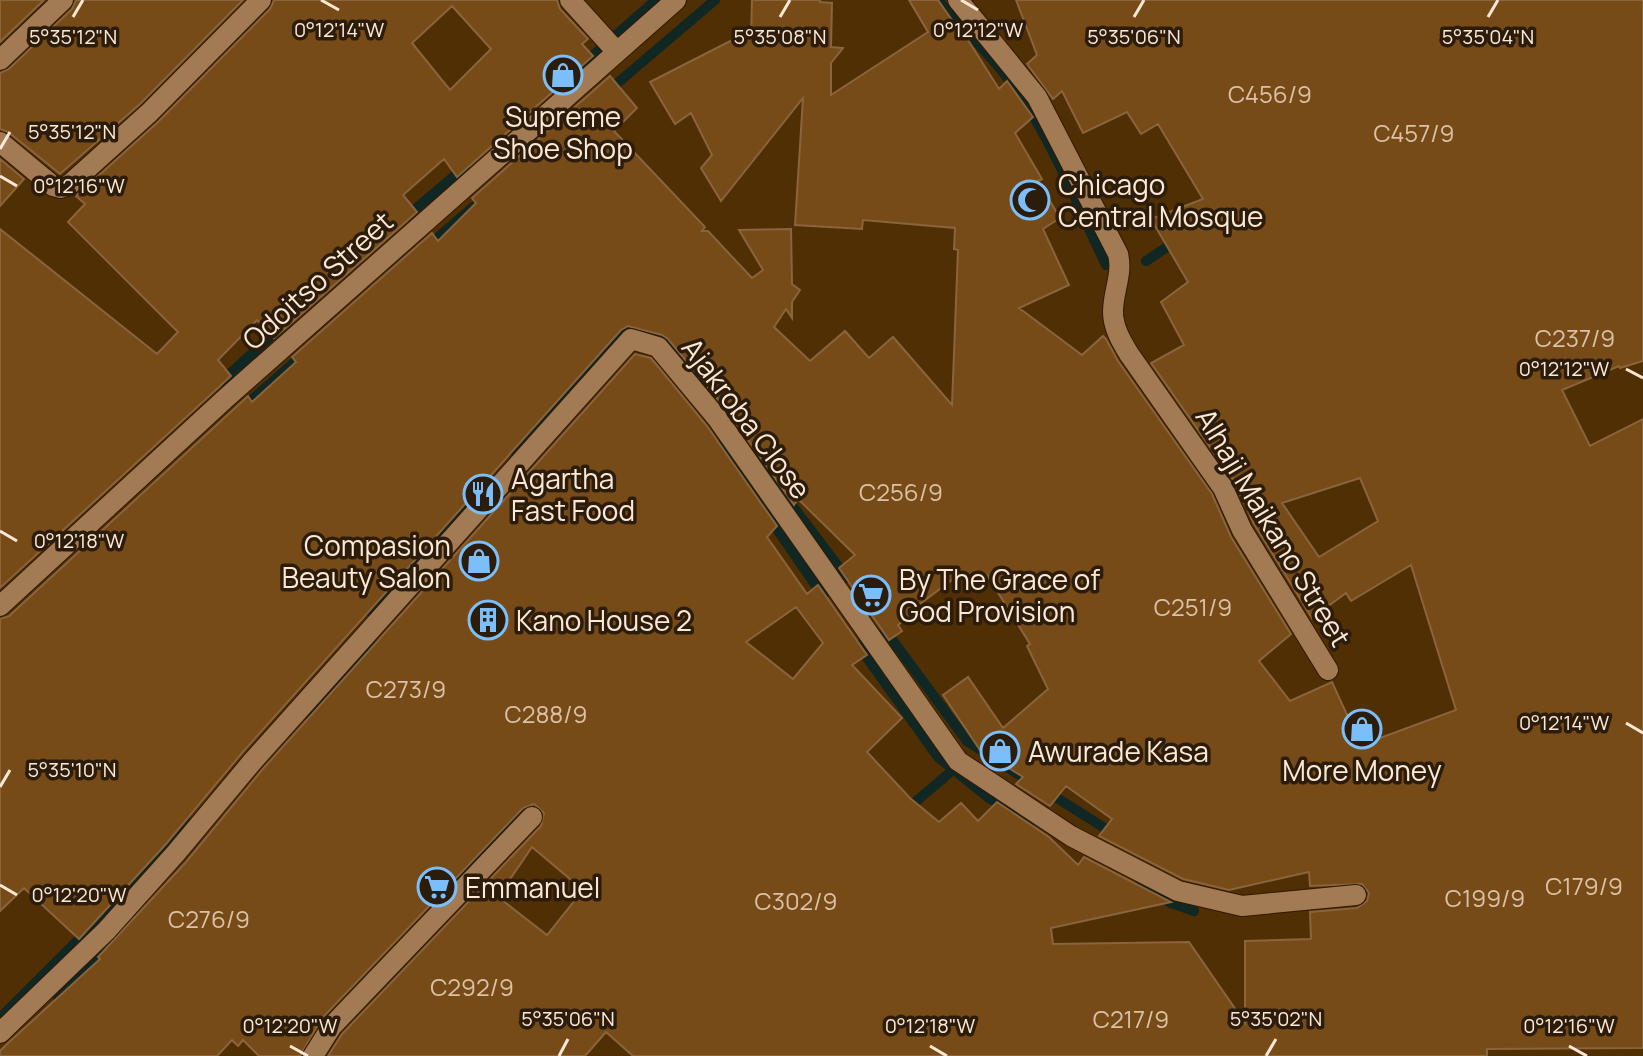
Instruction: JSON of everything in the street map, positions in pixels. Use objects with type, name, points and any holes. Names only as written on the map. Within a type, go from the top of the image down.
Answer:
[{"type":"street","points":[[0,60],[63,0]]},
{"type":"street","points":[[0,142],[53,186],[61,188],[69,185],[149,113],[261,0]]},
{"type":"street","points":[[570,0],[617,52]]},
{"type":"street","name":"Odoitso Street","points":[[0,606],[226,398],[676,0]]},
{"type":"street","name":"Alhaji Maikano Street","points":[[958,0],[1037,97],[1118,254],[1121,265],[1112,314],[1117,333],[1223,488],[1242,530],[1328,670]]},
{"type":"street","name":"Ajakroba Close","points":[[0,1033],[106,931],[252,762],[631,339],[658,347],[717,418],[958,761],[1071,836],[1178,891],[1242,906],[1356,895]]},
{"type":"street","points":[[313,1056],[332,1026],[532,817]]},
{"type":"building","points":[[0,0],[44,0],[0,42]]},
{"type":"building","points":[[76,0],[243,0],[140,104],[60,174],[0,129],[0,73],[9,69],[72,9]]},
{"type":"building","points":[[274,0],[557,0],[560,9],[588,39],[582,44],[593,56],[457,177],[444,159],[403,195],[417,212],[274,338],[257,320],[218,360],[231,376],[0,588],[0,229],[157,354],[178,332],[68,222],[85,204],[76,196],[158,122],[270,9]],"holes":[[[452,6],[491,49],[450,90],[412,43]]]},
{"type":"building","points":[[752,0],[820,0],[832,3],[831,47],[843,48],[831,63],[831,95],[928,32],[909,0],[938,0],[963,32],[999,89],[1007,81],[1033,117],[1015,133],[1060,218],[1043,229],[1069,285],[1019,308],[1082,355],[1103,336],[1106,339],[1118,361],[1212,494],[1231,537],[1291,634],[1259,661],[1290,701],[1332,682],[1353,728],[1364,723],[1372,741],[1456,710],[1411,565],[1351,601],[1346,593],[1312,618],[1254,524],[1234,481],[1151,363],[1184,345],[1161,302],[1188,282],[1151,219],[1203,199],[1158,124],[1141,134],[1127,112],[1083,133],[1062,91],[1053,99],[1027,64],[1037,55],[1016,0],[1643,0],[1643,361],[1619,366],[1562,390],[1590,446],[1643,419],[1643,1048],[1487,1049],[1487,1056],[633,1056],[606,1032],[585,1056],[328,1056],[342,1034],[541,826],[544,813],[534,804],[523,808],[323,1017],[300,1056],[259,1056],[243,1040],[238,1046],[232,1040],[217,1056],[0,1056],[0,1051],[7,1044],[100,959],[98,957],[186,862],[262,770],[635,354],[651,358],[707,426],[777,526],[767,537],[807,594],[818,585],[867,655],[852,665],[902,718],[867,752],[910,798],[939,822],[961,803],[978,821],[997,802],[1049,837],[1078,865],[1084,857],[1171,902],[1051,928],[1053,944],[1189,942],[1245,1023],[1245,941],[1311,939],[1310,912],[1357,908],[1367,901],[1369,893],[1362,884],[1310,886],[1309,872],[1229,890],[1183,879],[1099,836],[1112,819],[1066,786],[1050,806],[1016,784],[1023,777],[980,750],[943,695],[968,677],[1003,728],[1048,689],[1027,646],[1030,644],[987,575],[970,587],[960,574],[908,613],[910,616],[898,625],[902,631],[889,640],[839,568],[855,555],[798,499],[794,505],[727,410],[668,339],[628,326],[621,330],[242,753],[166,844],[79,939],[24,888],[0,911],[0,619],[9,616],[248,396],[252,402],[296,362],[292,357],[432,233],[438,241],[476,203],[472,198],[610,76],[637,108],[614,131],[705,227],[702,231],[708,231],[752,278],[763,270],[739,230],[791,229],[792,284],[800,290],[792,302],[792,318],[786,309],[774,327],[810,361],[845,331],[869,358],[893,337],[952,405],[958,250],[954,249],[955,228],[863,220],[862,229],[795,225],[803,98],[721,201],[701,168],[712,155],[691,113],[675,124],[650,82],[746,33],[751,38]],"holes":[[[1360,478],[1378,521],[1319,557],[1282,503]],[[796,607],[823,643],[793,679],[746,642]],[[532,847],[583,890],[547,935],[498,897]]]},
{"type":"building","points":[[0,159],[24,179],[0,206]]},
{"type":"waterway","points":[[583,64],[656,0]]},
{"type":"waterway","points":[[607,92],[715,0]]},
{"type":"waterway","points":[[938,0],[998,66],[1029,109],[1060,166],[1106,265]]},
{"type":"waterway","points":[[407,216],[465,167]]},
{"type":"waterway","points":[[428,246],[473,207]]},
{"type":"waterway","points":[[1146,261],[1176,241]]},
{"type":"waterway","points":[[222,381],[281,327]]},
{"type":"waterway","points":[[516,454],[541,421],[620,334],[643,327],[651,329],[679,354],[708,392]]},
{"type":"waterway","points":[[241,409],[304,354]]},
{"type":"waterway","points":[[719,445],[823,596]]},
{"type":"waterway","points":[[758,460],[847,578]]},
{"type":"waterway","points":[[369,611],[484,489]]},
{"type":"waterway","points":[[885,630],[967,741],[1032,783]]},
{"type":"waterway","points":[[308,714],[375,645]]},
{"type":"waterway","points":[[858,645],[938,757],[989,798],[1032,821]]},
{"type":"waterway","points":[[907,809],[954,769]]},
{"type":"waterway","points":[[1046,791],[1114,834]]},
{"type":"waterway","points":[[460,876],[523,807]]},
{"type":"waterway","points":[[0,1018],[182,830],[179,825],[185,817]]},
{"type":"waterway","points":[[1140,882],[1171,903],[1194,911]]},
{"type":"waterway","points":[[58,999],[119,931]]},
{"type":"place","name":"Supreme Shoe Shop","points":[[563,75]]},
{"type":"place","name":"Chicago Central Mosque","points":[[1030,200]]},
{"type":"place","name":"Agartha Fast Food","points":[[483,494]]},
{"type":"place","name":"Compasion Beauty Salon","points":[[479,561]]},
{"type":"place","name":"By The Grace of God Provision","points":[[871,595]]},
{"type":"place","name":"Kano House 2","points":[[488,620]]},
{"type":"place","name":"More Money","points":[[1362,729]]},
{"type":"place","name":"Awurade Kasa","points":[[1000,751]]},
{"type":"place","name":"Emmanuel","points":[[437,887]]}]
